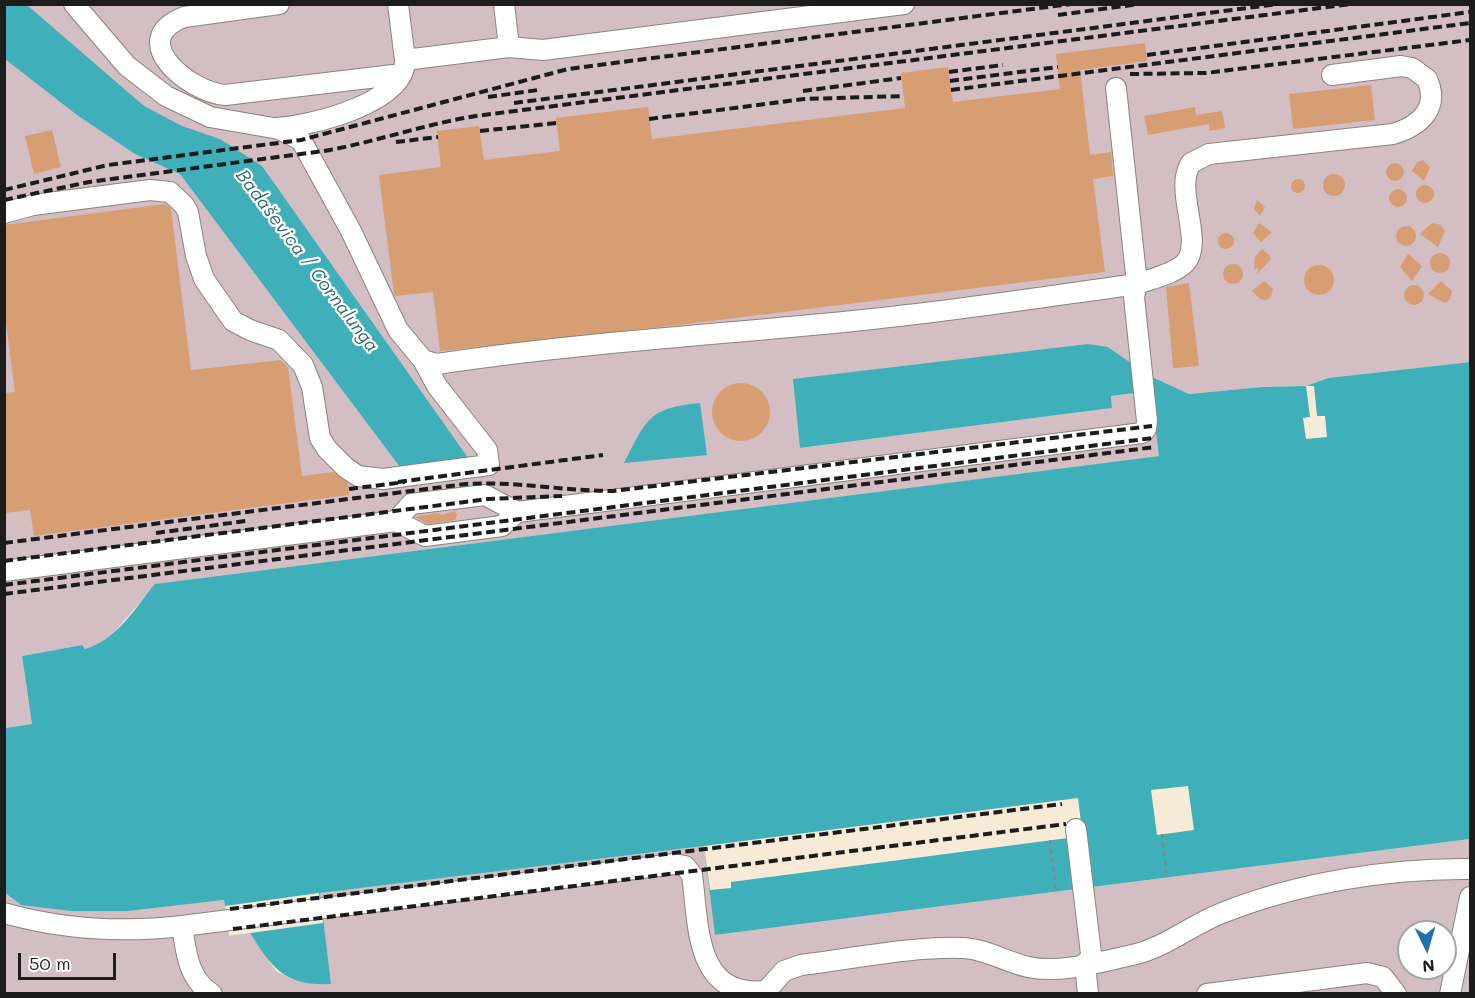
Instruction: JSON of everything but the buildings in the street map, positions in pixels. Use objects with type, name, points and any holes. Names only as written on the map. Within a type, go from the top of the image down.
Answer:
[{"type":"lane","points":[[4,213],[33,204],[150,190],[160,190],[177,196],[188,212],[196,256],[204,279],[233,321],[279,340],[303,365],[312,387],[320,438],[327,449],[358,476],[383,479],[489,465],[487,450],[437,386],[423,360],[398,330],[351,231],[301,140],[288,132],[210,117],[166,96],[127,66],[74,4]]},
{"type":"lane","points":[[279,4],[195,15],[175,21],[169,26],[161,40],[164,57],[192,85],[225,95],[404,67],[509,47],[543,50],[755,14],[903,4]]},
{"type":"lane","points":[[271,128],[315,122],[350,111],[385,92],[404,67],[398,4]]},
{"type":"lane","points":[[504,4],[509,47]]},
{"type":"lane","points":[[423,360],[437,364],[603,342],[672,339],[855,321],[1137,284],[1179,267],[1189,257],[1191,244],[1185,179],[1186,171],[1199,158],[1209,154],[1393,134],[1409,128],[1424,117],[1431,103],[1427,79],[1412,68],[1401,66],[1332,75]]},
{"type":"lane","points":[[396,521],[411,504],[485,495],[517,512],[1142,433],[1146,429],[1147,421],[1134,297],[1137,284],[1116,88]]},
{"type":"lane","points":[[4,571],[396,521],[425,536],[502,526],[517,512]]},
{"type":"lane","points":[[1076,829],[1089,963],[1088,993]]},
{"type":"lane","points":[[4,914],[65,927],[138,931],[680,864],[689,869],[692,875],[707,966],[727,984],[750,992],[766,992],[784,971],[801,965],[951,947],[982,951],[1028,967],[1058,968],[1089,963],[1134,955],[1157,947],[1219,914],[1308,884],[1430,870],[1470,868]]},
{"type":"lane","points":[[1450,993],[1470,897]]},
{"type":"lane","points":[[182,926],[190,968],[198,981],[212,993]]},
{"type":"lane","points":[[1208,993],[1367,973],[1383,977],[1396,993]]},
{"type":"path","points":[[1162,834],[1167,878]]},
{"type":"path","points":[[1050,840],[1056,891]]},
{"type":"shaded area","points":[[4,5],[1470,5],[1470,362],[1328,378],[1306,386],[1262,387],[1189,394],[1150,376],[1108,347],[801,448],[1112,408],[1111,396],[1151,391],[1160,456],[156,584],[110,637],[99,645],[85,649],[82,645],[22,656],[32,724],[5,728]]},
{"type":"shaded area","points":[[1470,839],[1470,993],[5,993],[4,893],[21,905],[129,911],[224,900],[225,906],[250,933],[276,971],[292,979],[331,984],[319,893],[704,846],[716,935]]},
{"type":"water","name":"Badaševica / Cornalunga","points":[[5,5],[27,5],[144,106],[182,126],[220,139],[262,166],[471,462],[403,471],[180,174],[135,154],[77,115],[5,59]]},
{"type":"water","points":[[1088,344],[1108,347],[1150,376],[1189,394],[1262,387],[1306,386],[1328,378],[1470,362],[1470,839],[715,935],[704,846],[320,893],[331,984],[303,982],[282,973],[266,957],[250,933],[229,936],[224,900],[129,911],[71,911],[21,905],[5,893],[5,728],[32,724],[22,656],[82,645],[85,649],[96,645],[125,622],[155,584],[1159,456],[1151,391],[1111,396],[1112,408],[800,448],[793,379]]},
{"type":"water","points":[[700,403],[707,455],[624,463],[644,426],[651,418],[669,408]]},
{"type":"pier","points":[[1306,386],[1314,386],[1317,416],[1325,416],[1327,437],[1306,439],[1303,418],[1310,417]]},
{"type":"pier","points":[[1188,786],[1194,830],[1157,835],[1151,790]]},
{"type":"pier","points":[[1078,798],[1089,887],[1068,838],[731,882],[731,888],[710,890],[704,846]]},
{"type":"pier","points":[[319,893],[323,923],[229,936],[225,906]]},
{"type":"railway","points":[[4,190],[108,165],[301,140],[568,69],[1071,4]]},
{"type":"railway","points":[[1058,15],[1139,4]]},
{"type":"railway","points":[[514,103],[1278,4]]},
{"type":"railway","points":[[324,151],[476,116],[1351,4]]},
{"type":"railway","points":[[1147,55],[1470,12]]},
{"type":"railway","points":[[951,90],[1470,23]]},
{"type":"railway","points":[[1130,74],[1206,73],[1470,40]]},
{"type":"railway","points":[[949,72],[1003,65]]},
{"type":"railway","points":[[950,81],[1058,67]]},
{"type":"railway","points":[[803,91],[901,78]]},
{"type":"railway","points":[[488,97],[538,90]]},
{"type":"railway","points":[[649,119],[804,99],[904,96]]},
{"type":"railway","points":[[480,131],[557,123]]},
{"type":"railway","points":[[396,142],[438,137]]},
{"type":"railway","points":[[4,200],[89,182],[331,150]]},
{"type":"railway","points":[[4,543],[466,484],[484,483],[613,491],[1152,426]]},
{"type":"railway","points":[[4,585],[1153,438]]},
{"type":"railway","points":[[4,594],[1155,447]]},
{"type":"railway","points":[[398,482],[603,455]]},
{"type":"railway","points":[[349,489],[405,482]]},
{"type":"railway","points":[[4,561],[488,499],[562,496]]},
{"type":"railway","points":[[156,533],[246,521]]},
{"type":"railway","points":[[230,909],[1062,804]]},
{"type":"railway","points":[[233,929],[1066,824]]}]
